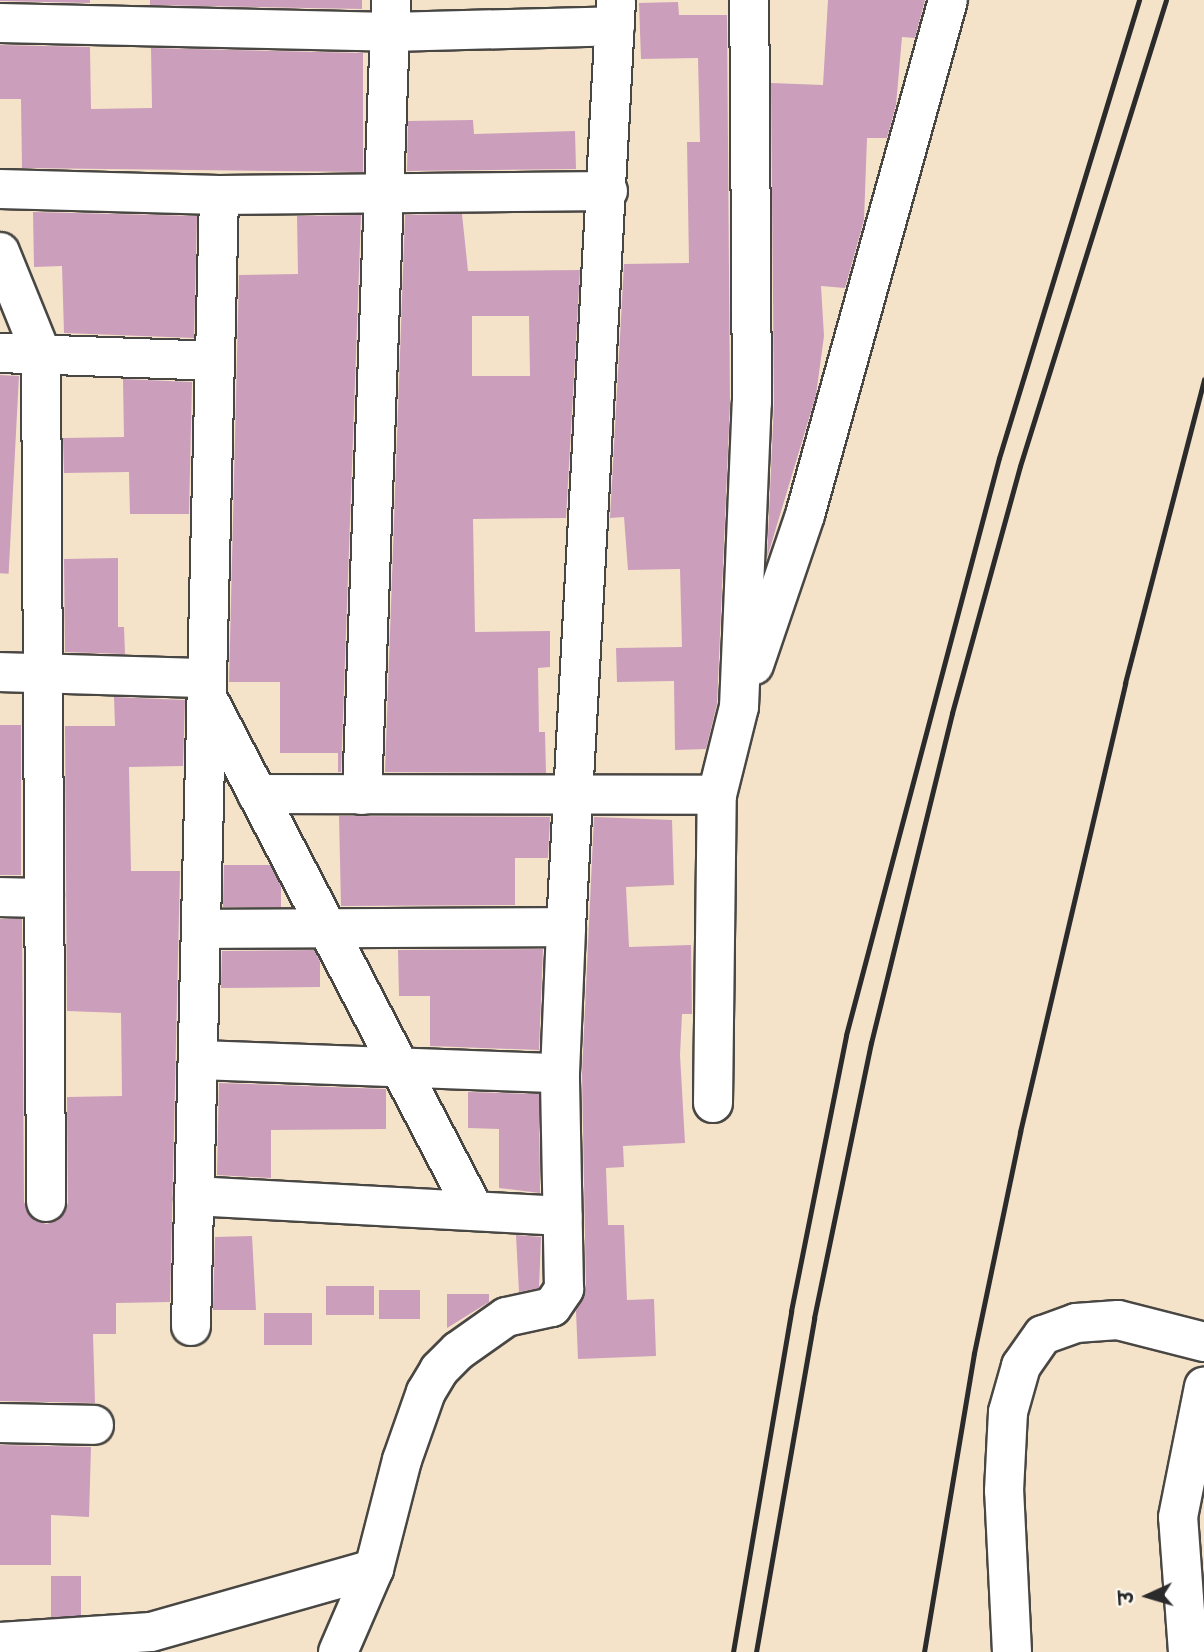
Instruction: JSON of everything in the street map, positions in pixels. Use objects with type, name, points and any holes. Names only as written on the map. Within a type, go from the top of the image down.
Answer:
[{"type":"street","points":[[739,707],[754,310],[749,0]]},
{"type":"street","points":[[713,1103],[717,795],[739,707],[804,515],[948,0]]},
{"type":"street","points":[[0,23],[615,13],[608,191],[560,1073],[564,1289],[560,1299],[552,1307],[506,1317],[483,1332],[439,1370],[426,1392],[402,1460],[374,1569],[338,1652]]},
{"type":"street","points":[[362,795],[382,195],[391,16]]},
{"type":"street","points":[[0,188],[219,195],[608,191]]},
{"type":"street","points":[[191,1326],[219,195]]},
{"type":"street","points":[[0,252],[41,353],[46,1202]]},
{"type":"street","points":[[0,354],[41,353],[214,361]]},
{"type":"street","points":[[0,672],[43,673],[208,690]]},
{"type":"street","points":[[208,690],[257,794],[474,1210]]},
{"type":"street","points":[[257,794],[717,795]]},
{"type":"street","points":[[0,897],[44,898]]},
{"type":"street","points":[[201,929],[566,927]]},
{"type":"street","points":[[198,1060],[398,1065],[560,1073]]},
{"type":"street","points":[[194,1196],[562,1216]]},
{"type":"street","points":[[1012,1652],[1004,1491],[1008,1412],[1021,1366],[1043,1335],[1076,1323],[1118,1320],[1204,1342]]},
{"type":"street","points":[[1188,1652],[1191,1519],[1204,1387]]},
{"type":"street","points":[[0,1423],[94,1425]]},
{"type":"street","points":[[0,1642],[151,1632],[374,1569]]},
{"type":"building","points":[[90,0],[90,3],[0,1]]},
{"type":"building","points":[[150,0],[362,0],[362,9],[150,5]]},
{"type":"building","points":[[828,0],[925,0],[915,38],[902,37],[896,105],[887,138],[867,138],[864,220],[845,288],[821,286],[824,336],[816,395],[767,558],[774,403],[771,83],[823,85]]},
{"type":"building","points":[[678,2],[679,15],[727,15],[730,403],[717,704],[706,749],[675,750],[674,681],[617,682],[616,648],[682,647],[680,569],[628,570],[624,517],[610,518],[624,264],[689,263],[687,142],[700,142],[698,58],[641,59],[639,3]]},
{"type":"building","points":[[0,45],[90,47],[91,109],[152,108],[151,48],[363,53],[363,172],[22,168],[21,99],[0,99]]},
{"type":"building","points":[[473,120],[474,134],[575,131],[576,169],[407,171],[408,121]]},
{"type":"building","points":[[33,212],[197,216],[194,338],[64,333],[62,266],[34,267]]},
{"type":"building","points":[[462,214],[468,271],[580,270],[566,518],[473,519],[475,632],[550,631],[550,667],[538,668],[539,732],[545,732],[546,773],[385,772],[405,215]],"holes":[[[472,316],[529,316],[530,376],[472,376]]]},
{"type":"building","points":[[361,215],[341,772],[338,772],[338,753],[280,753],[280,682],[229,682],[239,275],[298,274],[297,216]]},
{"type":"building","points":[[0,375],[19,376],[9,574],[0,573]]},
{"type":"building","points":[[123,379],[192,382],[189,514],[130,514],[129,472],[64,473],[63,438],[124,437]]},
{"type":"building","points":[[118,558],[118,627],[124,627],[125,654],[65,652],[64,559]]},
{"type":"building","points":[[114,697],[185,700],[183,766],[129,767],[131,871],[180,871],[170,1302],[116,1303],[116,1334],[93,1334],[95,1403],[0,1401],[0,919],[22,919],[24,1202],[35,1221],[47,1224],[58,1220],[68,1203],[67,1097],[122,1096],[121,1013],[67,1011],[65,726],[115,726]]},
{"type":"building","points":[[0,725],[21,725],[21,875],[0,875]]},
{"type":"building","points":[[339,816],[550,817],[548,858],[515,858],[515,905],[341,906]]},
{"type":"building","points":[[594,817],[672,820],[674,885],[626,887],[629,947],[691,945],[692,1014],[682,1014],[680,1055],[685,1143],[623,1146],[624,1167],[606,1168],[608,1225],[624,1225],[627,1300],[654,1299],[656,1356],[578,1359],[576,1311],[586,1289],[582,1073]]},
{"type":"building","points":[[224,865],[270,865],[281,886],[281,907],[223,907]]},
{"type":"building","points":[[543,949],[539,1050],[430,1046],[430,996],[399,996],[398,950]]},
{"type":"building","points":[[314,950],[320,961],[320,987],[221,988],[222,951]]},
{"type":"building","points":[[219,1083],[386,1089],[386,1129],[271,1130],[271,1178],[217,1175]]},
{"type":"building","points":[[468,1092],[539,1094],[540,1193],[499,1188],[499,1129],[468,1128]]},
{"type":"building","points":[[516,1235],[541,1237],[539,1288],[519,1292]]},
{"type":"building","points":[[252,1236],[256,1310],[213,1310],[215,1237]]},
{"type":"building","points":[[326,1286],[374,1286],[374,1315],[326,1315]]},
{"type":"building","points":[[379,1290],[420,1290],[420,1319],[379,1319]]},
{"type":"building","points":[[447,1294],[489,1294],[489,1302],[447,1328]]},
{"type":"building","points":[[264,1313],[312,1313],[312,1345],[264,1345]]},
{"type":"building","points":[[0,1445],[91,1447],[89,1517],[51,1515],[51,1565],[0,1565]]},
{"type":"building","points":[[51,1576],[81,1576],[81,1617],[51,1617]]},
{"type":"railway","points":[[733,1652],[791,1311],[846,1035],[999,458],[1139,0]]},
{"type":"railway","points":[[756,1652],[814,1318],[871,1043],[952,713],[1020,466],[1166,0]]},
{"type":"railway","points":[[924,1652],[974,1353],[1020,1132],[1125,683],[1204,379]]}]
